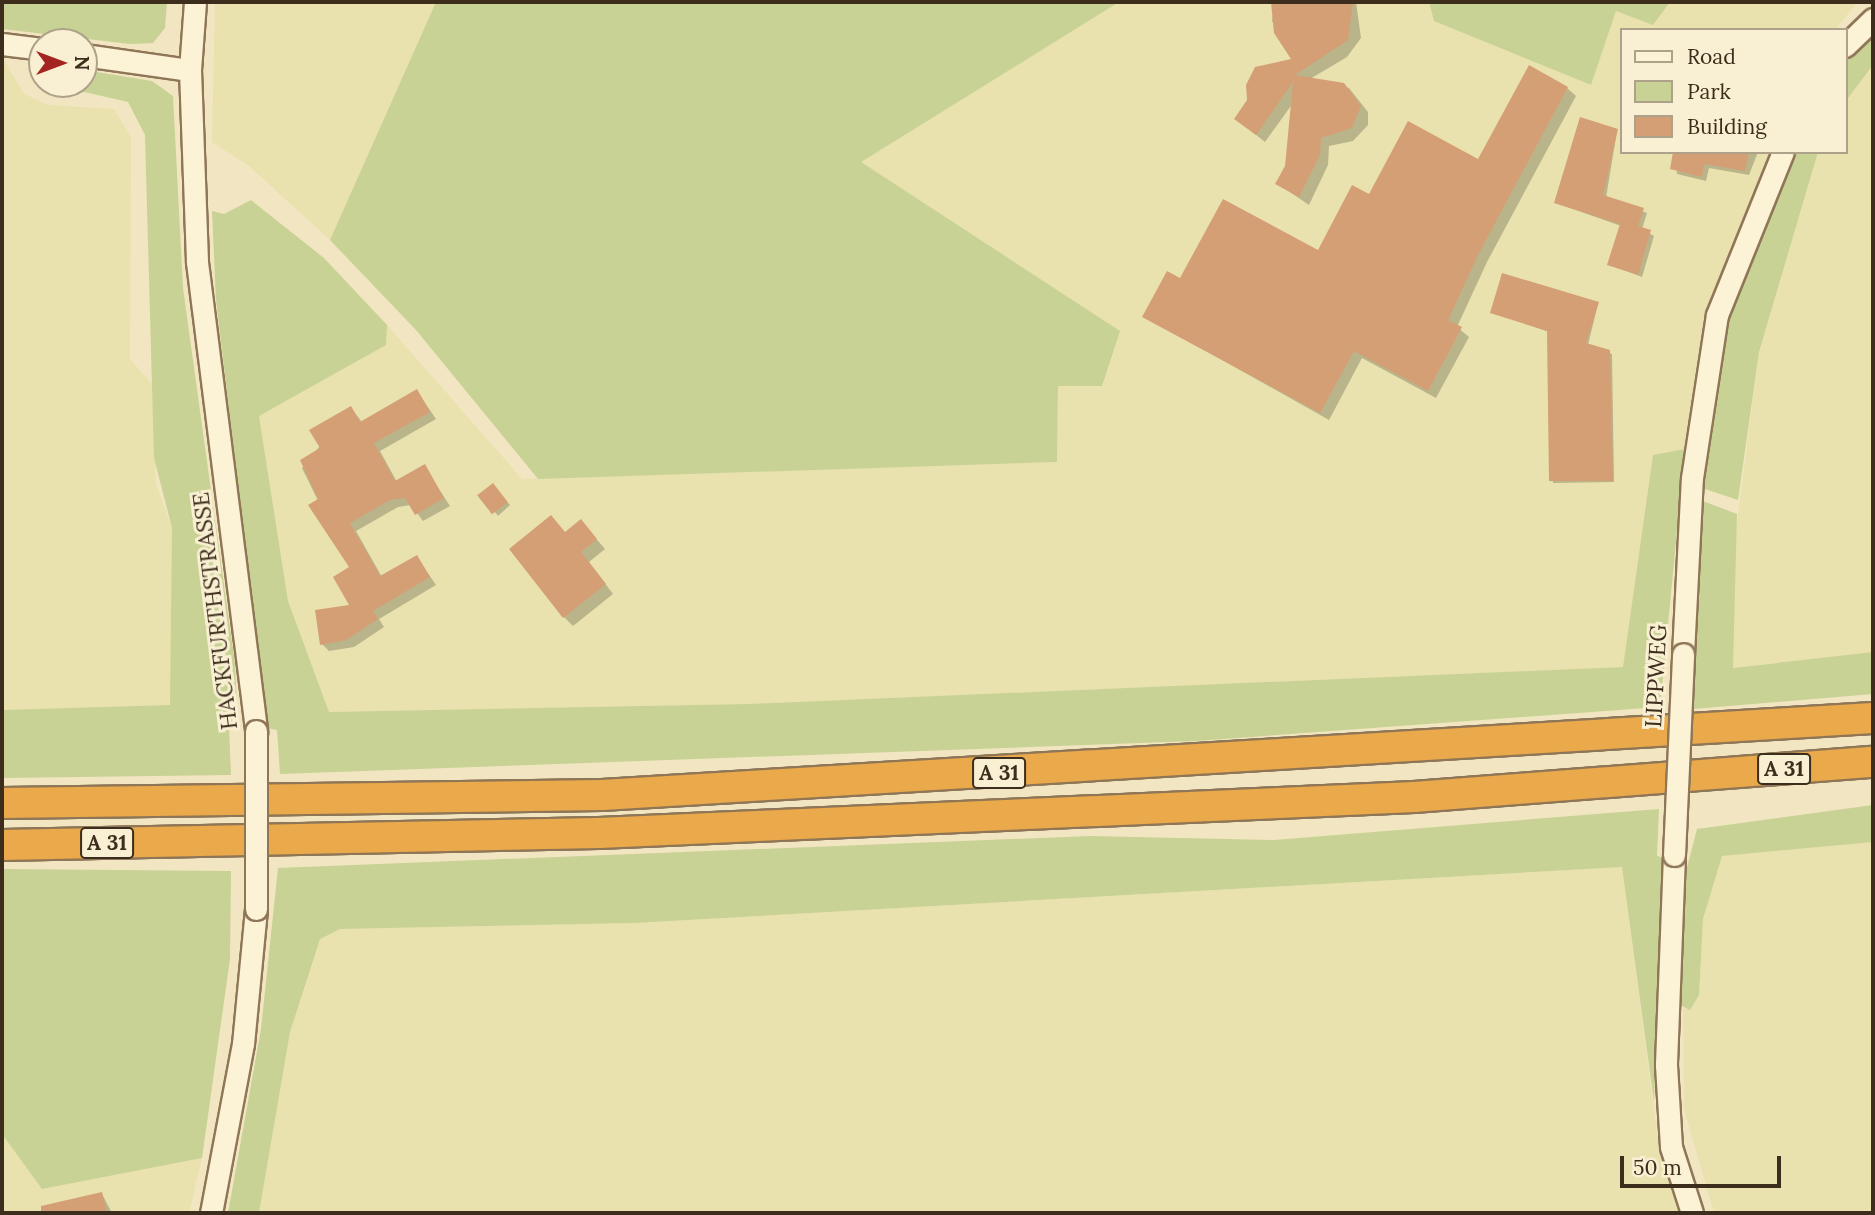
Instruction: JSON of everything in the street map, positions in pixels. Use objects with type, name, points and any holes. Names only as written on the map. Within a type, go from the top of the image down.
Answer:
[{"type":"highway","name":"A 31","points":[[2,803],[602,795],[1873,718]]},
{"type":"highway","name":"A 31","points":[[2,845],[626,832],[1414,797],[1873,762]]},
{"type":"street","name":"HACKFURTHSTRASSE","points":[[195,2],[190,70],[197,262],[256,731],[256,909],[243,1044],[211,1213]]},
{"type":"street","points":[[1847,44],[1873,19]]},
{"type":"street","points":[[2,44],[28,47]]},
{"type":"street","points":[[98,57],[190,70]]},
{"type":"street","name":"LIPPWEG","points":[[1692,1213],[1671,1147],[1665,1065],[1692,478],[1717,315],[1782,154]]},
{"type":"shaded area","points":[[215,2],[436,2],[330,240],[249,166],[212,142]]},
{"type":"shaded area","points":[[1119,2],[1429,2],[1434,21],[1591,85],[1616,11],[1653,24],[1670,2],[1857,2],[1837,28],[1619,28],[1619,154],[1769,154],[1711,301],[1685,449],[1653,455],[1623,667],[748,704],[329,712],[288,601],[259,416],[386,345],[387,325],[522,479],[1057,462],[1058,386],[1119,331],[860,162]]},
{"type":"shaded area","points":[[2,57],[28,98],[48,105],[114,109],[131,138],[130,359],[152,384],[156,484],[172,528],[176,645],[170,705],[2,710]]},
{"type":"shaded area","points":[[1873,65],[1873,652],[1732,668],[1732,562],[1759,352],[1817,154],[1847,154],[1847,99]]},
{"type":"shaded area","points":[[1873,842],[1873,1213],[1714,1213],[1684,1109],[1683,1010],[1699,995],[1703,919],[1722,856]]},
{"type":"shaded area","points":[[1622,867],[1659,1148],[1678,1213],[259,1213],[290,1032],[320,938],[340,929],[634,923]]},
{"type":"shaded area","points":[[2,1134],[42,1189],[202,1158],[189,1213],[2,1213]]},
{"type":"green space","points":[[2,2],[167,2],[165,28],[153,43],[130,44],[98,40],[98,28],[28,28],[28,32],[2,29]]},
{"type":"green space","points":[[436,2],[1119,2],[861,162],[1120,331],[1102,386],[1058,386],[1057,462],[538,479],[416,330],[330,240]]},
{"type":"green space","points":[[1429,2],[1670,2],[1653,25],[1616,11],[1591,85],[1434,21]]},
{"type":"green space","points":[[1873,32],[1873,65],[1847,99],[1847,60]]},
{"type":"green space","points":[[98,72],[152,81],[173,96],[183,288],[235,664],[238,728],[229,728],[231,775],[2,778],[2,710],[170,705],[172,528],[154,458],[145,135],[128,102],[98,95]]},
{"type":"green space","points":[[1791,154],[1817,154],[1759,352],[1738,500],[1705,489],[1701,481],[1718,352],[1731,302]]},
{"type":"green space","points":[[251,200],[324,258],[387,325],[386,345],[259,416],[288,601],[329,712],[748,704],[1623,667],[1653,455],[1685,449],[1660,707],[1196,741],[280,774],[277,730],[267,728],[216,300],[212,211],[224,214]]},
{"type":"green space","points":[[1700,500],[1737,514],[1733,668],[1873,652],[1873,694],[1693,709]]},
{"type":"green space","points":[[1873,805],[1873,842],[1722,856],[1703,919],[1699,995],[1690,1010],[1674,1002],[1682,887],[1697,829]]},
{"type":"green space","points":[[1659,809],[1657,856],[1664,858],[1654,1102],[1622,867],[634,923],[340,929],[320,939],[290,1032],[259,1213],[228,1213],[261,1029],[278,868],[1090,836],[1274,840]]},
{"type":"green space","points":[[2,869],[231,871],[230,959],[202,1158],[42,1189],[2,1134]]},
{"type":"building","points":[[1271,2],[1353,2],[1348,40],[1295,75],[1344,83],[1361,106],[1352,128],[1321,138],[1320,155],[1299,197],[1275,184],[1285,166],[1293,82],[1256,135],[1234,119],[1247,100],[1246,85],[1255,67],[1291,59],[1274,33]]},
{"type":"building","points":[[1529,65],[1568,87],[1479,253],[1448,320],[1462,327],[1428,391],[1354,351],[1320,413],[1142,317],[1167,271],[1180,278],[1223,199],[1318,250],[1352,185],[1369,194],[1408,121],[1478,159]]},
{"type":"building","points":[[1580,117],[1618,129],[1603,195],[1644,208],[1638,226],[1651,230],[1638,275],[1607,265],[1620,224],[1554,203]]},
{"type":"building","points":[[1673,154],[1749,154],[1745,171],[1704,164],[1702,177],[1670,169]]},
{"type":"building","points":[[1502,273],[1599,302],[1586,343],[1610,350],[1613,481],[1549,481],[1547,331],[1490,313]]},
{"type":"building","points":[[417,389],[430,412],[374,443],[395,481],[425,464],[444,498],[415,515],[405,498],[390,500],[350,523],[380,576],[417,555],[430,577],[373,611],[378,619],[346,640],[320,645],[315,610],[349,605],[333,577],[349,567],[308,505],[318,499],[300,460],[320,448],[309,430],[351,406],[360,422]]},
{"type":"building","points":[[493,483],[508,502],[492,514],[477,495]]},
{"type":"building","points":[[551,515],[565,532],[581,519],[597,539],[581,552],[606,584],[563,618],[509,549]]},
{"type":"building","points":[[102,1192],[107,1213],[41,1213],[41,1206]]}]
